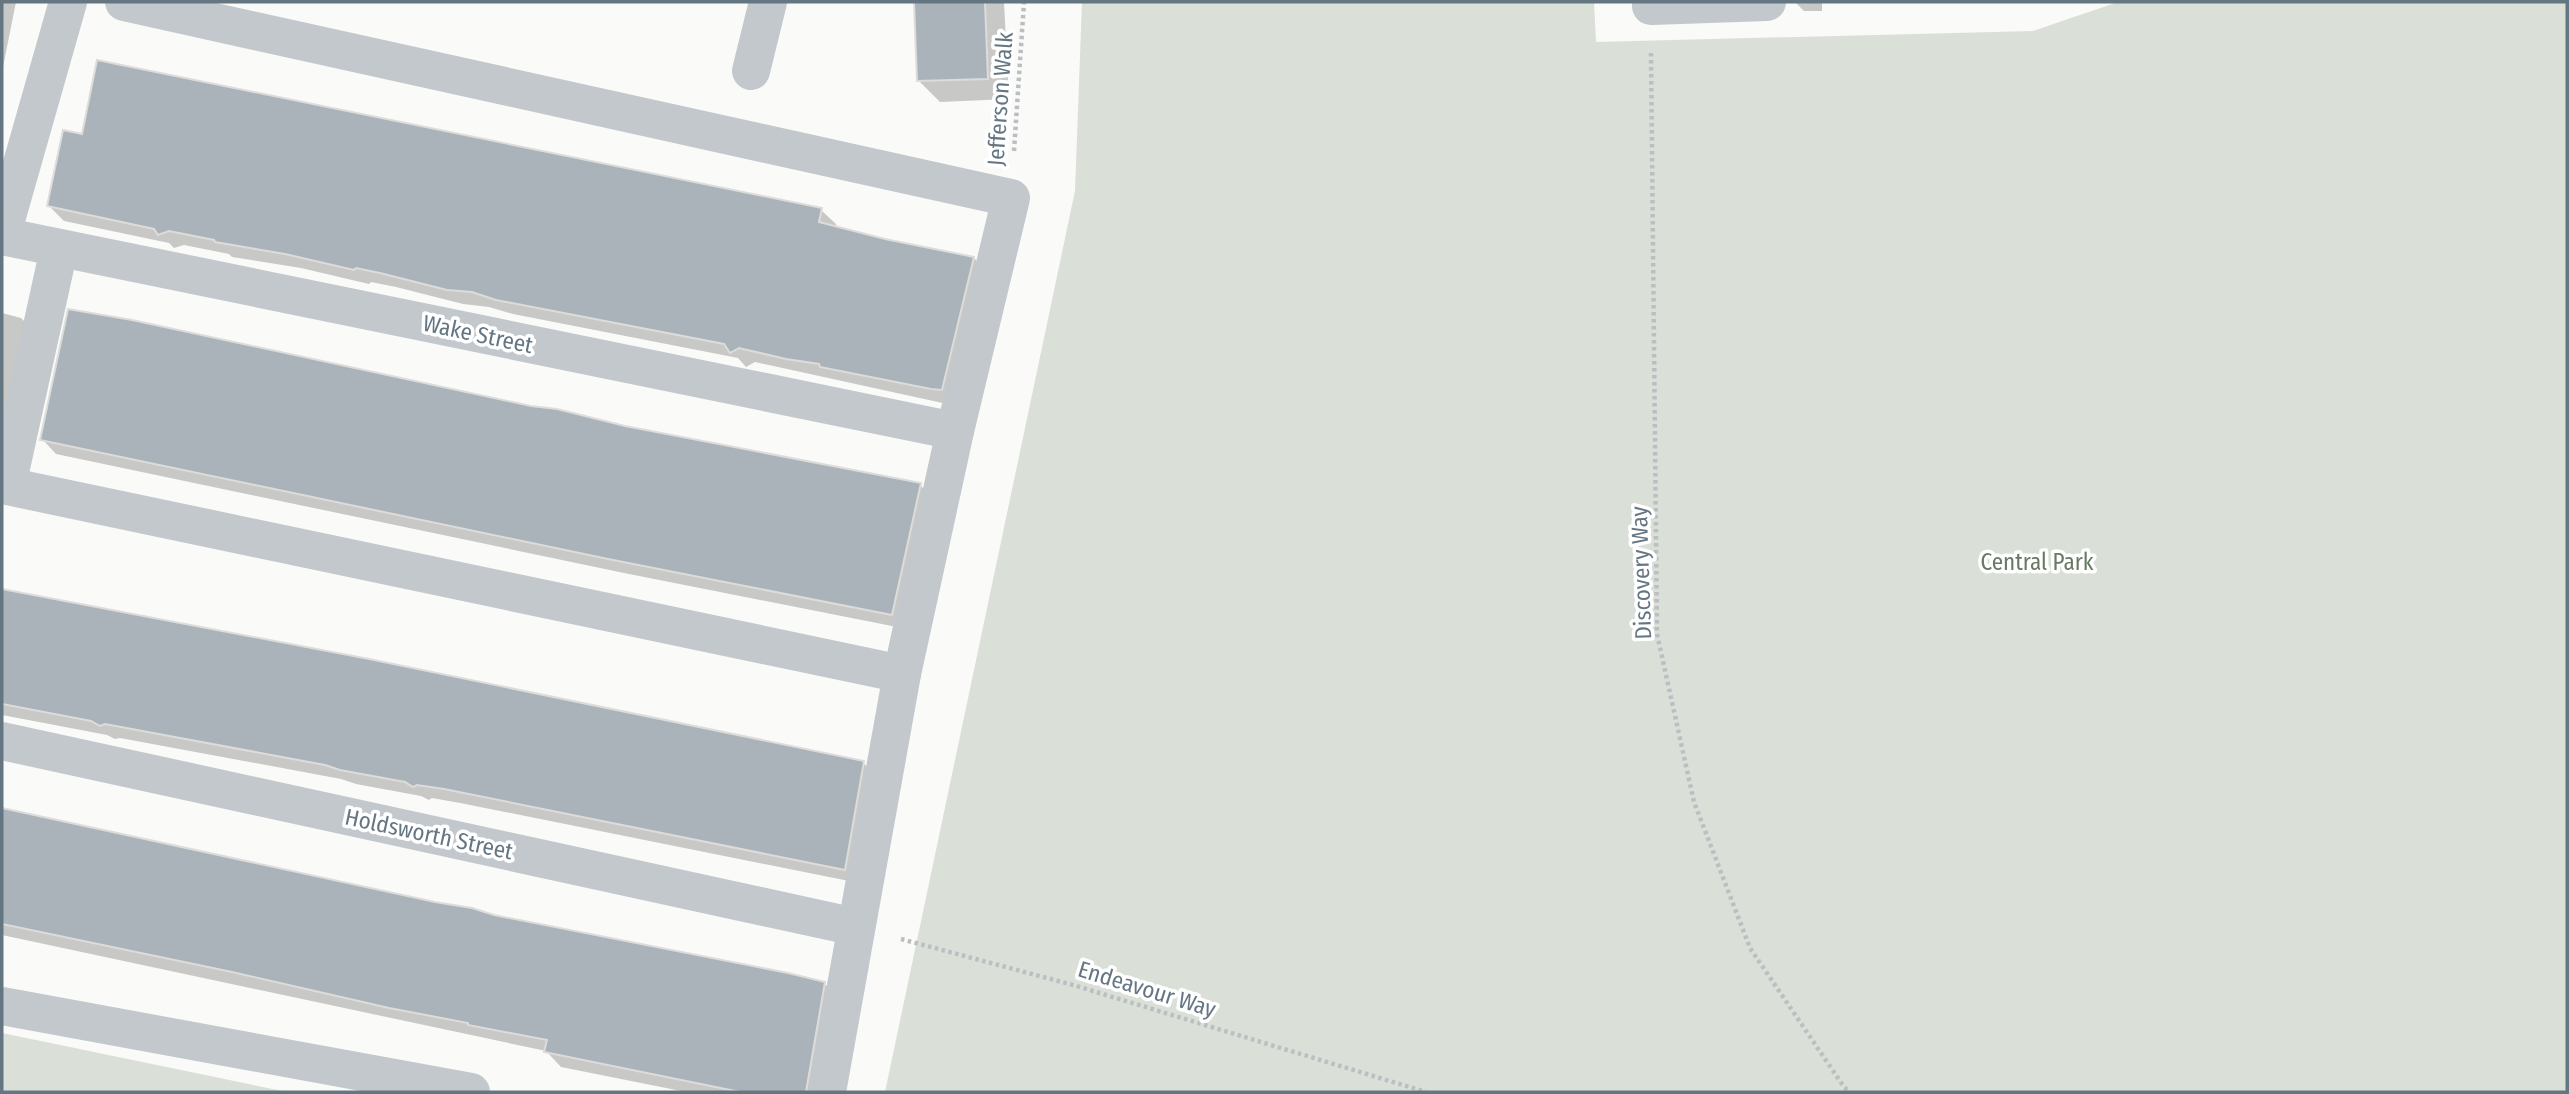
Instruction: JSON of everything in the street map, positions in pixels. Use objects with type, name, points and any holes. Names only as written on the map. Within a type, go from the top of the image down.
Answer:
[{"type":"street","points":[[2,235],[68,2]]},
{"type":"street","points":[[124,2],[1011,198],[955,431],[902,674],[827,1092]]},
{"type":"street","points":[[751,71],[768,2]]},
{"type":"street","points":[[1651,4],[1767,2]]},
{"type":"street","name":"Wake Street","points":[[2,235],[59,249],[955,431]]},
{"type":"street","points":[[59,249],[7,486],[902,674]]},
{"type":"street","name":"Holdsworth Street","points":[[2,741],[856,927]]},
{"type":"street","points":[[2,1006],[471,1092]]},
{"type":"path","name":"Jefferson Walk","points":[[1011,198],[1024,2]]},
{"type":"path","name":"Discovery Way","points":[[1651,4],[1657,634],[1694,802],[1750,948],[1843,1087],[1850,1092]]},
{"type":"path","name":"Endeavour Way","points":[[856,927],[1073,985],[1426,1092]]},
{"type":"green space","name":"Central Park","points":[[1082,2],[1594,2],[1596,42],[2033,31],[2118,2],[2567,2],[2567,1092],[885,1092],[1075,191]]},
{"type":"green space","points":[[2,1033],[287,1092],[2,1092]]},
{"type":"building","points":[[914,2],[985,2],[988,79],[917,81]]},
{"type":"building","points":[[97,60],[822,208],[819,222],[974,257],[942,390],[820,367],[819,364],[739,348],[730,353],[724,344],[496,300],[472,292],[447,290],[380,273],[356,268],[354,270],[169,231],[158,235],[154,229],[47,206],[63,130],[82,134]]},
{"type":"building","points":[[68,309],[132,320],[531,406],[557,409],[625,426],[921,483],[892,615],[608,559],[40,440]]},
{"type":"building","points":[[2,589],[369,659],[864,761],[845,870],[444,789],[417,785],[413,787],[405,782],[325,765],[105,724],[100,726],[91,721],[2,704]]},
{"type":"building","points":[[2,808],[472,908],[494,915],[825,982],[806,1092],[740,1092],[544,1052],[547,1040],[2,924]]}]
